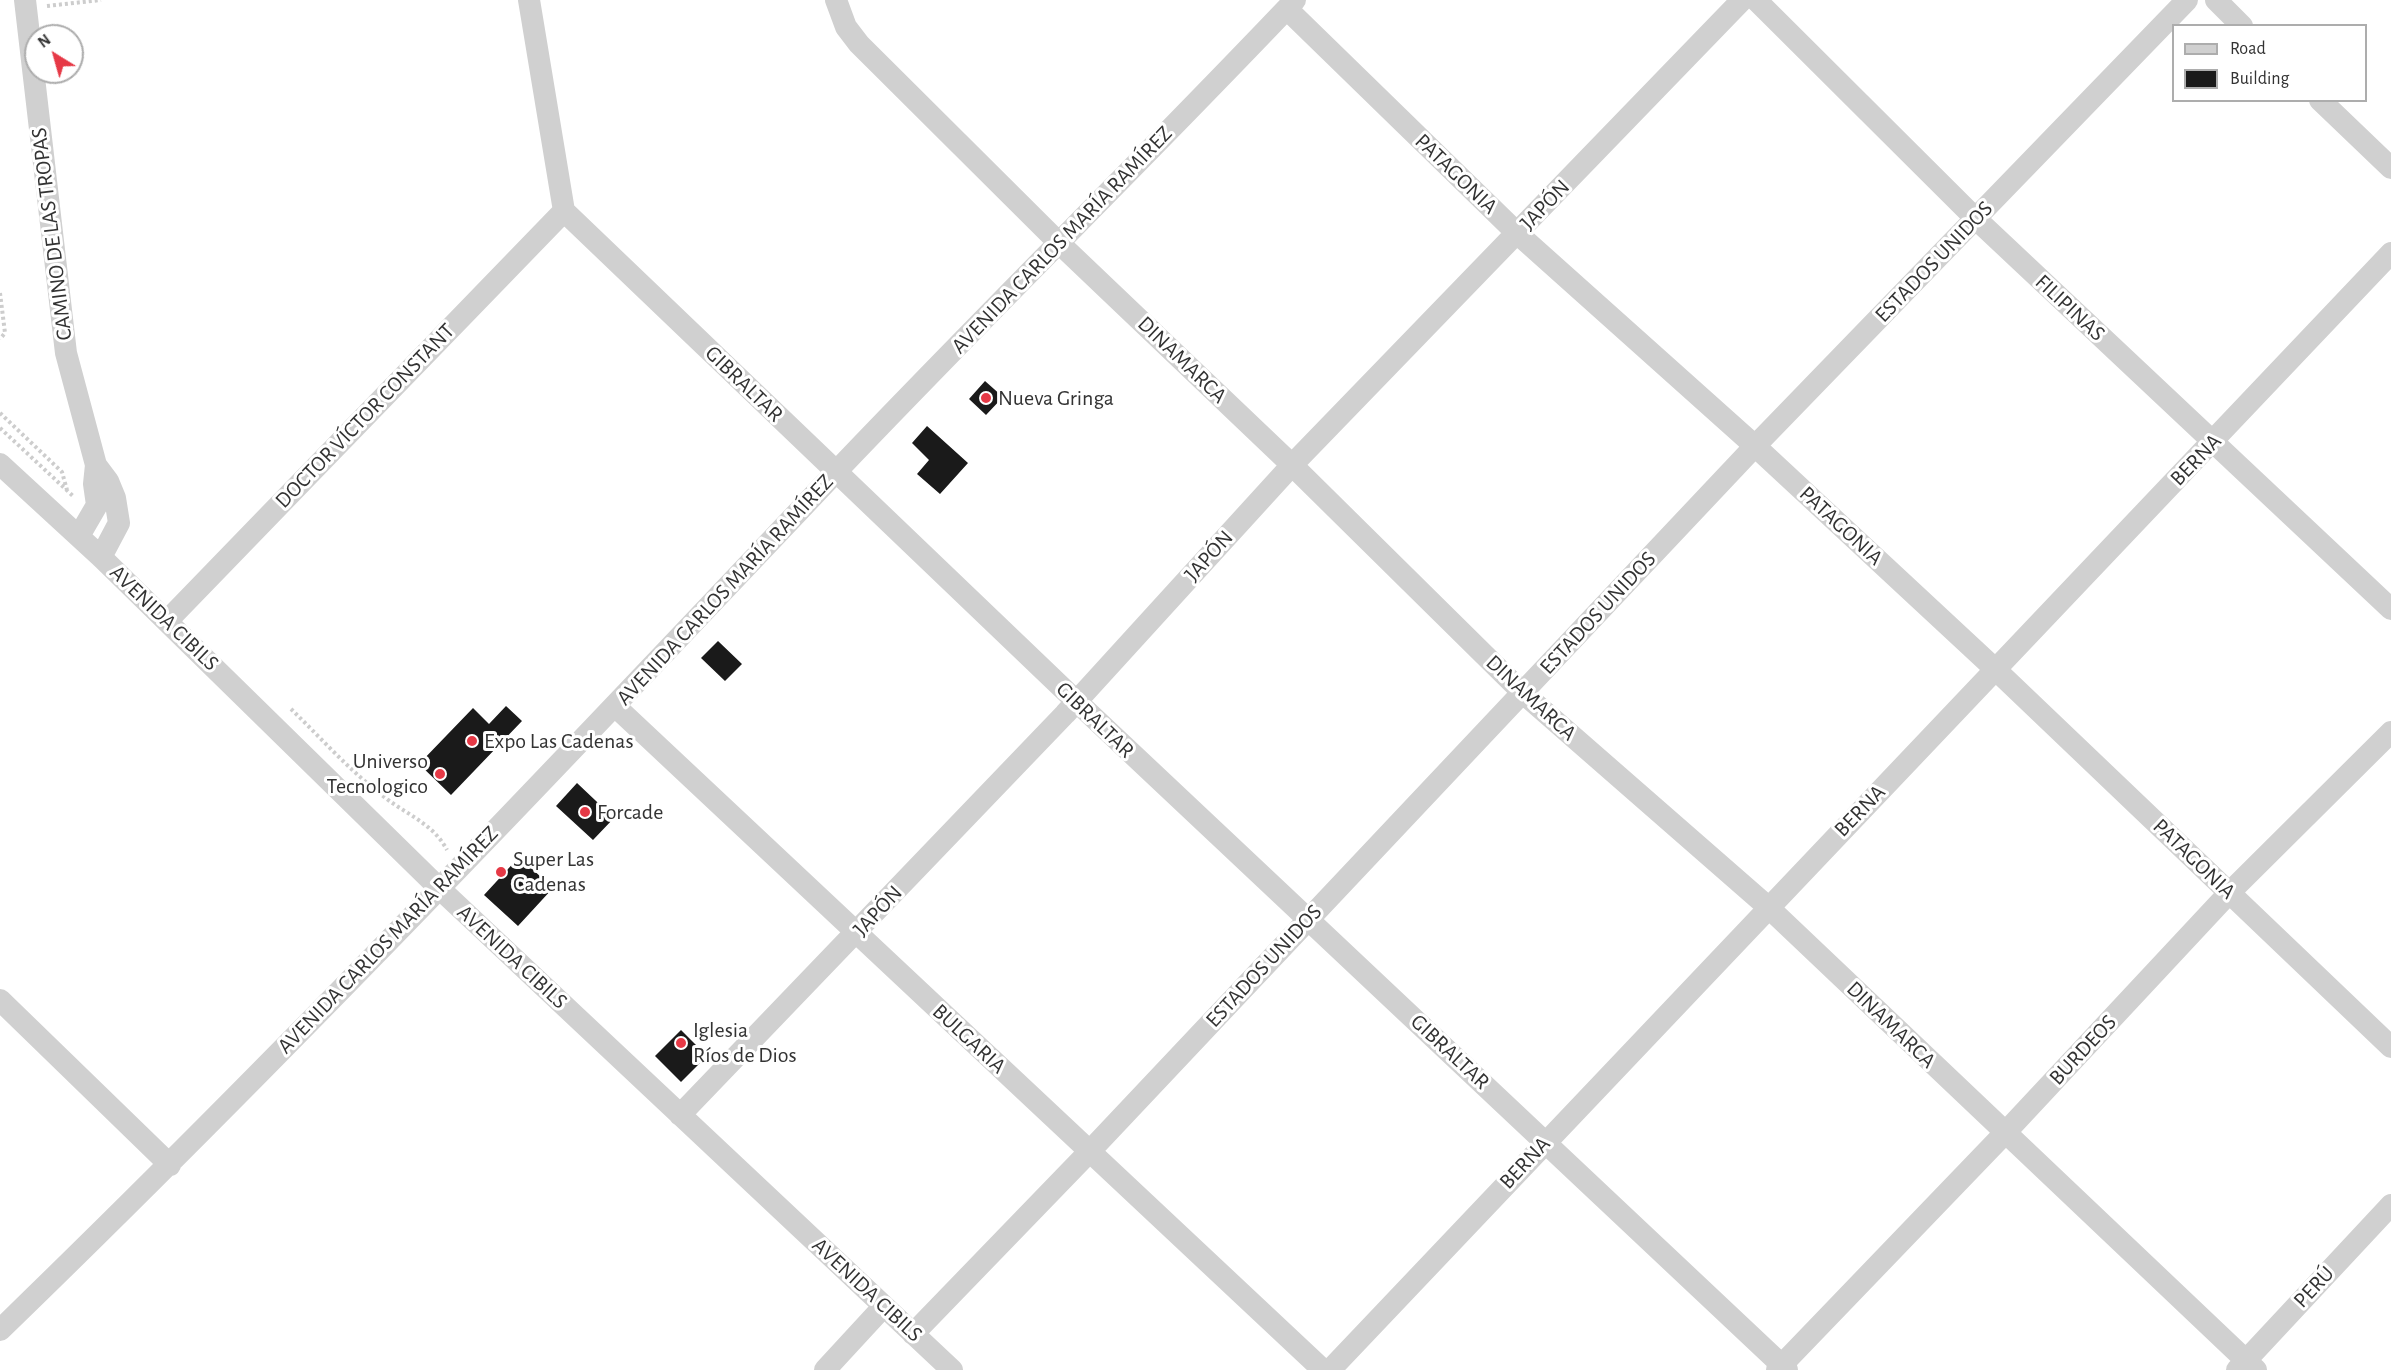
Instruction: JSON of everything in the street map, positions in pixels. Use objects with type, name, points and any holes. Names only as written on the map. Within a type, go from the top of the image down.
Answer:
[{"type":"street","points":[[529,0],[564,211]]},
{"type":"street","name":"DINAMARCA","points":[[836,0],[846,27],[859,44],[1059,243],[1292,465],[1522,693],[1768,908],[2246,1367]]},
{"type":"street","name":"JAPÓN","points":[[680,1115],[857,934],[1076,701],[1292,465],[1742,0]]},
{"type":"street","name":"FILIPINAS","points":[[1756,0],[1976,218],[2212,443],[2391,609]]},
{"type":"street","name":"ESTADOS UNIDOS","points":[[913,1334],[1090,1151],[1755,446],[2187,0]]},
{"type":"street","points":[[2216,0],[2240,24]]},
{"type":"street","name":"CAMINO DE LAS TROPAS","points":[[25,4],[66,353],[96,465],[94,484],[97,505],[93,514]]},
{"type":"street","name":"AVENIDA CARLOS MARÍA RAMÍREZ","points":[[0,1330],[170,1166],[616,707],[836,472],[1291,4]]},
{"type":"street","name":"PATAGONIA","points":[[1291,4],[1518,234],[1755,446],[1995,669],[2391,1047]]},
{"type":"street","points":[[2322,102],[2391,168]]},
{"type":"street","name":"GIBRALTAR","points":[[564,211],[1306,920],[1545,1141],[1782,1368]]},
{"type":"street","name":"DOCTOR VÍCTOR CONSTANT","points":[[166,621],[564,211]]},
{"type":"street","name":"BERNA","points":[[1330,1370],[1545,1141],[2391,254]]},
{"type":"street","name":"AVENIDA CIBILS","points":[[0,464],[101,557],[439,888],[952,1370]]},
{"type":"street","name":"CAMINO DE LAS TROPAS","points":[[96,465],[108,481],[115,498],[119,523],[101,557]]},
{"type":"street","points":[[79,536],[93,514]]},
{"type":"street","name":"BULGARIA","points":[[616,707],[1323,1370]]},
{"type":"street","name":"BURDEOS","points":[[1782,1368],[2229,893],[2391,732]]},
{"type":"street","points":[[0,1000],[170,1166]]},
{"type":"street","name":"PERÚ","points":[[2246,1367],[2391,1205]]},
{"type":"street","points":[[825,1370],[884,1306]]},
{"type":"path","points":[[25,4],[100,0]]},
{"type":"path","points":[[0,293],[4,333],[0,339]]},
{"type":"path","points":[[0,412],[62,472],[67,490]]},
{"type":"path","points":[[0,428],[93,514]]},
{"type":"path","points":[[282,701],[383,797],[426,825],[442,842],[457,869]]},
{"type":"building","name":"Nueva Gringa","points":[[985,381],[1003,397],[986,415],[969,399]]},
{"type":"building","points":[[927,426],[968,463],[940,494],[917,474],[929,460],[912,443]]},
{"type":"building","points":[[718,641],[742,664],[725,681],[701,658]]},
{"type":"building","points":[[506,706],[522,721],[451,795],[419,764],[473,708],[489,724]]},
{"type":"building","name":"Forcade","points":[[577,783],[614,818],[593,840],[556,806]]},
{"type":"building","points":[[519,857],[553,888],[518,926],[484,895]]},
{"type":"building","name":"Iglesia Ríos de Dios","points":[[681,1030],[707,1056],[681,1082],[655,1056]]},
{"type":"place","name":"Nueva Gringa","points":[[986,398]]},
{"type":"place","name":"Expo Las Cadenas","points":[[472,741]]},
{"type":"place","name":"Universo Tecnologico","points":[[440,774]]},
{"type":"place","name":"Forcade","points":[[585,812]]},
{"type":"place","name":"Super Las Cadenas","points":[[501,872]]},
{"type":"place","name":"Iglesia Ríos de Dios","points":[[681,1043]]}]
